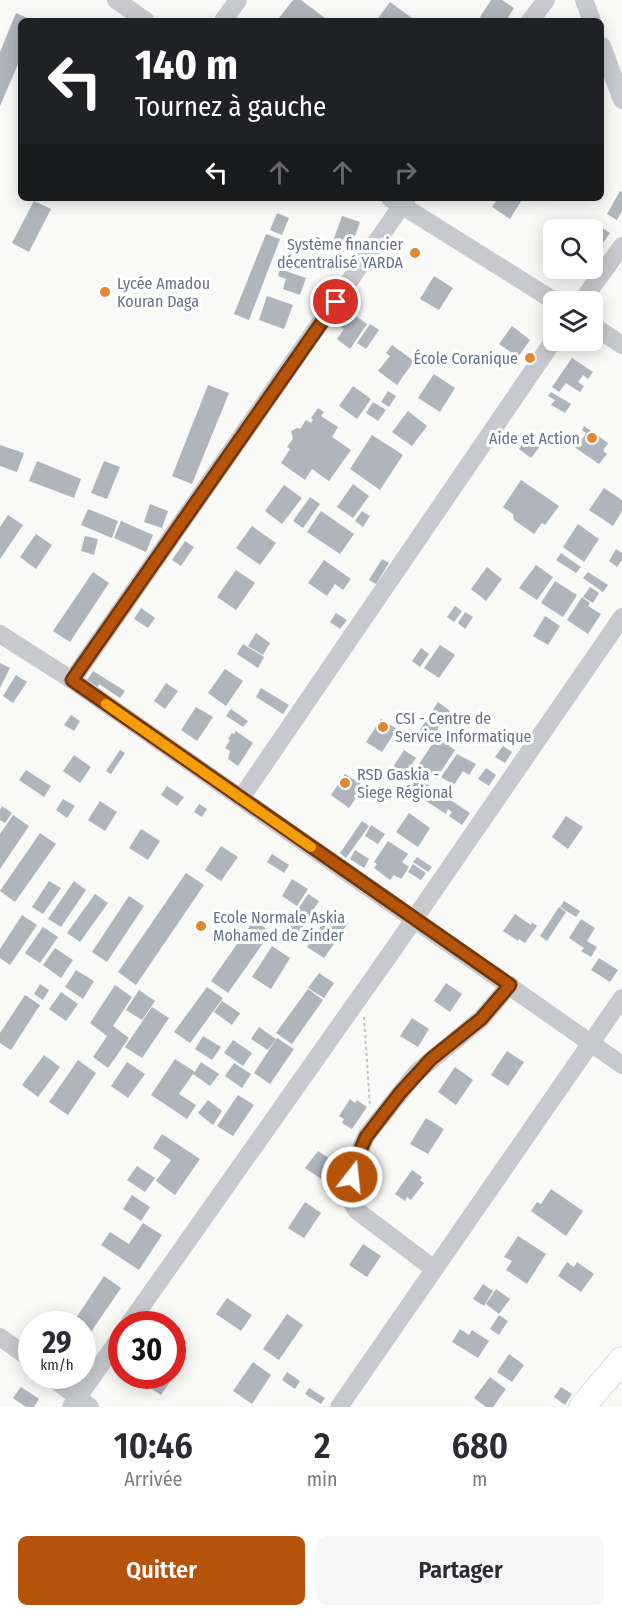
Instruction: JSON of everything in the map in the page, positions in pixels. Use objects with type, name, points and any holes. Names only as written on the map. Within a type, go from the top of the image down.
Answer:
[{"type":"highway","points":[[582,1407],[622,1360]]},
{"type":"highway","points":[[600,1407],[622,1383]]},
{"type":"street","points":[[116,0],[142,18]]},
{"type":"street","points":[[225,18],[238,0]]},
{"type":"street","points":[[532,18],[546,0]]},
{"type":"street","points":[[584,0],[591,18]]},
{"type":"street","points":[[604,51],[622,99]]},
{"type":"street","points":[[72,680],[400,201],[543,294]]},
{"type":"street","points":[[589,291],[622,246]]},
{"type":"street","points":[[603,332],[622,345]]},
{"type":"street","points":[[241,798],[546,351]]},
{"type":"street","points":[[138,1311],[362,995],[622,617]]},
{"type":"street","points":[[0,634],[72,680],[622,1065]]},
{"type":"street","points":[[434,1269],[356,1210],[350,1191],[356,1160],[366,1137],[417,1072],[481,1019],[510,985]]},
{"type":"street","points":[[339,1407],[622,999]]},
{"type":"street","points":[[0,1337],[18,1350]]},
{"type":"street","points":[[63,1389],[79,1404],[108,1357]]},
{"type":"path","points":[[362,995],[371,1119],[366,1137]]},
{"type":"building","points":[[293,0],[301,0],[325,18],[279,18]]},
{"type":"building","points":[[491,0],[502,0],[514,8],[508,18],[480,17]]},
{"type":"building","points":[[390,2],[412,18],[378,18]]},
{"type":"building","points":[[16,13],[27,18],[18,18],[18,64],[0,106],[0,52]]},
{"type":"building","points":[[620,191],[622,192],[622,211],[617,220],[607,214]]},
{"type":"building","points":[[34,201],[51,209],[29,252],[12,243]]},
{"type":"building","points":[[496,201],[521,201],[510,219],[492,207]]},
{"type":"building","points":[[277,213],[289,218],[282,235],[270,230]]},
{"type":"building","points":[[342,216],[360,222],[349,253],[331,247]]},
{"type":"building","points":[[603,228],[610,233],[603,243]]},
{"type":"building","points":[[266,234],[280,239],[249,320],[234,314]]},
{"type":"building","points":[[280,269],[306,278],[300,295],[283,289],[286,279],[278,276]]},
{"type":"building","points":[[434,276],[453,288],[439,310],[420,299]]},
{"type":"building","points":[[267,296],[293,305],[284,329],[259,320]]},
{"type":"building","points":[[349,311],[367,324],[350,349],[337,339],[344,329],[339,326]]},
{"type":"building","points":[[370,324],[379,330],[366,349],[357,343]]},
{"type":"building","points":[[512,326],[530,340],[518,357],[499,344]]},
{"type":"building","points":[[392,345],[414,361],[397,385],[378,371],[390,356],[386,353]]},
{"type":"building","points":[[572,358],[593,372],[588,379],[583,375],[578,382],[584,386],[580,392],[566,383],[559,392],[552,387]]},
{"type":"building","points":[[434,374],[455,388],[440,412],[418,398]]},
{"type":"building","points":[[208,385],[229,393],[192,484],[172,476]]},
{"type":"building","points":[[353,386],[371,399],[357,419],[339,406]]},
{"type":"building","points":[[388,391],[396,396],[389,407],[381,402]]},
{"type":"building","points":[[551,392],[571,404],[565,413],[551,405],[555,400],[548,396]]},
{"type":"building","points":[[373,402],[386,410],[378,421],[366,413]]},
{"type":"building","points":[[318,408],[324,412],[321,416],[338,427],[332,437],[351,450],[329,481],[312,469],[305,480],[281,463],[290,449],[287,447],[293,439],[291,431],[300,429],[306,420],[311,423],[313,420],[311,418]]},
{"type":"building","points":[[408,411],[427,426],[412,446],[392,432]]},
{"type":"building","points":[[584,426],[608,443],[603,451],[607,454],[599,464],[573,446],[579,437],[582,439],[586,433],[582,430]]},
{"type":"building","points":[[372,435],[403,455],[380,490],[350,469]]},
{"type":"building","points":[[528,436],[541,445],[531,458],[519,449]]},
{"type":"building","points":[[0,445],[24,453],[17,472],[0,466]]},
{"type":"building","points":[[37,461],[81,479],[74,498],[29,481]]},
{"type":"building","points":[[104,461],[120,467],[107,499],[91,493]]},
{"type":"building","points":[[521,480],[559,506],[545,525],[542,523],[534,534],[514,520],[513,514],[503,507]]},
{"type":"building","points":[[353,484],[369,496],[353,518],[337,507]]},
{"type":"building","points":[[284,485],[302,498],[282,524],[265,511]]},
{"type":"building","points":[[604,488],[622,500],[622,511],[613,526],[589,510]]},
{"type":"building","points":[[310,497],[320,504],[303,528],[293,521]]},
{"type":"building","points":[[150,504],[168,511],[162,528],[144,522]]},
{"type":"building","points":[[88,509],[118,521],[112,538],[81,525]]},
{"type":"building","points":[[321,511],[354,534],[340,554],[307,532]]},
{"type":"building","points":[[362,511],[370,516],[363,527],[355,521]]},
{"type":"building","points":[[8,515],[23,525],[0,559],[0,527]]},
{"type":"building","points":[[121,521],[153,535],[146,552],[114,538]]},
{"type":"building","points":[[578,524],[599,539],[584,562],[563,547]]},
{"type":"building","points":[[252,526],[276,543],[260,565],[236,548]]},
{"type":"building","points":[[36,534],[52,545],[36,569],[20,557]]},
{"type":"building","points":[[85,536],[98,539],[94,555],[81,551]]},
{"type":"building","points":[[185,541],[194,547],[181,566],[172,560]]},
{"type":"building","points":[[616,549],[622,553],[622,560],[617,567],[609,561]]},
{"type":"building","points":[[561,553],[581,567],[576,573],[556,560]]},
{"type":"building","points":[[382,559],[389,563],[376,584],[369,580]]},
{"type":"building","points":[[324,560],[351,579],[343,590],[335,584],[327,596],[308,583]]},
{"type":"building","points":[[536,565],[553,577],[537,600],[519,588]]},
{"type":"building","points":[[487,567],[502,579],[486,601],[471,589]]},
{"type":"building","points":[[236,570],[255,583],[236,610],[217,597]]},
{"type":"building","points":[[93,572],[109,583],[70,642],[53,631]]},
{"type":"building","points":[[588,572],[608,585],[603,592],[583,578]]},
{"type":"building","points":[[555,581],[577,595],[563,617],[541,603]]},
{"type":"building","points":[[590,587],[599,593],[593,603],[583,597]]},
{"type":"building","points":[[582,597],[590,603],[588,606],[601,614],[588,634],[567,620]]},
{"type":"building","points":[[455,606],[462,611],[454,622],[447,617]]},
{"type":"building","points":[[141,608],[155,618],[148,628],[134,619]]},
{"type":"building","points":[[465,612],[473,617],[465,629],[458,623]]},
{"type":"building","points":[[336,613],[347,620],[340,629],[330,622]]},
{"type":"building","points":[[545,616],[560,626],[548,645],[533,636]]},
{"type":"building","points":[[256,633],[270,643],[263,655],[248,646]]},
{"type":"building","points":[[243,644],[264,657],[258,668],[237,654]]},
{"type":"building","points":[[440,645],[455,655],[439,678],[424,668]]},
{"type":"building","points":[[421,648],[429,654],[420,667],[412,661]]},
{"type":"building","points":[[0,663],[10,668],[0,688]]},
{"type":"building","points":[[225,669],[243,681],[226,706],[208,693]]},
{"type":"building","points":[[93,671],[125,691],[120,698],[99,684],[98,687],[87,680]]},
{"type":"building","points":[[16,675],[27,682],[13,703],[3,696]]},
{"type":"building","points":[[166,683],[178,691],[165,709],[154,701]]},
{"type":"building","points":[[261,688],[289,705],[283,714],[256,697]]},
{"type":"building","points":[[438,702],[450,711],[428,743],[416,736]]},
{"type":"building","points":[[196,707],[213,717],[197,741],[181,730]]},
{"type":"building","points":[[231,709],[248,721],[243,727],[226,716]]},
{"type":"building","points":[[71,715],[80,721],[74,731],[64,725]]},
{"type":"building","points":[[381,719],[397,729],[382,752],[366,742]]},
{"type":"building","points":[[236,731],[253,743],[238,766],[228,759],[230,751],[225,748],[230,740],[228,739]]},
{"type":"building","points":[[437,737],[444,743],[446,741],[451,744],[449,746],[455,750],[436,779],[417,767]]},
{"type":"building","points":[[503,746],[512,752],[505,763],[495,757]]},
{"type":"building","points":[[120,750],[125,753],[111,774],[106,771]]},
{"type":"building","points":[[404,750],[416,758],[399,783],[388,775]]},
{"type":"building","points":[[457,754],[476,764],[469,775],[463,771],[454,785],[441,777]]},
{"type":"building","points":[[74,755],[91,767],[80,783],[63,771]]},
{"type":"building","points":[[486,768],[496,775],[489,786],[478,779]]},
{"type":"building","points":[[26,770],[51,786],[44,797],[19,780]]},
{"type":"building","points":[[345,774],[364,786],[349,808],[331,795]]},
{"type":"building","points":[[417,778],[470,813],[462,825],[449,816],[452,812],[448,809],[446,814],[409,790]]},
{"type":"building","points":[[167,786],[184,797],[177,806],[161,795]]},
{"type":"building","points":[[63,799],[75,806],[67,818],[56,810]]},
{"type":"building","points":[[100,801],[117,812],[105,831],[88,820]]},
{"type":"building","points":[[199,804],[207,809],[202,817],[194,812]]},
{"type":"building","points":[[2,806],[12,813],[5,823],[0,820]]},
{"type":"building","points":[[409,813],[430,828],[418,847],[396,832]]},
{"type":"building","points":[[13,815],[29,826],[0,869],[0,834]]},
{"type":"building","points":[[566,816],[583,827],[568,849],[552,837]]},
{"type":"building","points":[[362,821],[369,826],[346,858],[340,853]]},
{"type":"building","points":[[371,825],[385,834],[378,844],[365,836]]},
{"type":"building","points":[[141,829],[160,841],[148,860],[129,848]]},
{"type":"building","points":[[40,833],[56,844],[15,902],[0,891]]},
{"type":"building","points":[[388,841],[408,854],[402,862],[409,867],[401,879],[394,875],[390,880],[374,868],[377,864],[374,862]]},
{"type":"building","points":[[221,846],[238,857],[221,881],[205,870]]},
{"type":"building","points":[[355,850],[369,859],[364,868],[350,859]]},
{"type":"building","points":[[272,854],[289,865],[284,873],[267,862]]},
{"type":"building","points":[[417,857],[432,867],[428,872],[413,862]]},
{"type":"building","points":[[413,864],[426,873],[421,880],[408,872]]},
{"type":"building","points":[[186,873],[204,885],[136,985],[118,972]]},
{"type":"building","points":[[292,879],[308,889],[297,906],[282,896]]},
{"type":"building","points":[[49,881],[61,888],[43,914],[32,907]]},
{"type":"building","points":[[74,881],[86,890],[61,927],[48,919]]},
{"type":"building","points":[[95,894],[108,903],[80,942],[67,933]]},
{"type":"building","points":[[308,894],[319,901],[311,913],[313,914],[298,933],[287,926]]},
{"type":"building","points":[[129,896],[144,906],[107,962],[92,952]]},
{"type":"building","points":[[564,901],[580,911],[576,917],[560,907]]},
{"type":"building","points":[[559,907],[566,912],[547,941],[540,936]]},
{"type":"building","points":[[331,911],[348,923],[339,936],[343,938],[339,943],[336,941],[324,958],[307,947]]},
{"type":"building","points":[[515,914],[531,925],[532,922],[537,926],[525,943],[503,931]]},
{"type":"building","points":[[22,915],[37,925],[10,965],[0,958],[0,949]]},
{"type":"building","points":[[581,919],[595,928],[587,941],[597,947],[591,957],[581,951],[584,948],[569,938]]},
{"type":"building","points":[[254,920],[271,932],[228,993],[211,981]]},
{"type":"building","points":[[43,927],[58,937],[40,963],[25,953]]},
{"type":"building","points":[[272,946],[290,958],[271,989],[252,977]]},
{"type":"building","points":[[55,948],[73,960],[61,978],[43,965]]},
{"type":"building","points":[[599,958],[618,970],[610,982],[591,970]]},
{"type":"building","points":[[76,970],[94,981],[83,999],[65,987]]},
{"type":"building","points":[[319,973],[334,983],[324,998],[308,988]]},
{"type":"building","points":[[446,983],[462,994],[450,1012],[434,1001]]},
{"type":"building","points":[[40,984],[49,990],[43,1000],[34,994]]},
{"type":"building","points":[[115,985],[132,997],[113,1026],[129,1038],[108,1068],[93,1057],[107,1036],[90,1023]]},
{"type":"building","points":[[207,987],[223,998],[190,1043],[174,1032]]},
{"type":"building","points":[[308,989],[323,1000],[292,1044],[276,1033]]},
{"type":"building","points":[[139,990],[155,1001],[142,1020],[126,1010]]},
{"type":"building","points":[[61,992],[78,1004],[66,1021],[49,1009]]},
{"type":"building","points":[[25,995],[40,1005],[11,1050],[0,1043],[0,1033]]},
{"type":"building","points":[[222,1001],[240,1013],[232,1025],[214,1012]]},
{"type":"building","points":[[152,1007],[169,1018],[142,1058],[125,1047]]},
{"type":"building","points":[[412,1018],[429,1029],[418,1047],[400,1036]]},
{"type":"building","points":[[259,1027],[276,1039],[268,1050],[251,1039]]},
{"type":"building","points":[[203,1036],[221,1047],[212,1060],[195,1049]]},
{"type":"building","points":[[277,1038],[294,1049],[270,1084],[254,1073]]},
{"type":"building","points":[[233,1040],[252,1053],[243,1066],[224,1053]]},
{"type":"building","points":[[507,1051],[524,1062],[508,1086],[491,1075]]},
{"type":"building","points":[[44,1055],[60,1067],[38,1097],[22,1085]]},
{"type":"building","points":[[175,1059],[195,1072],[201,1062],[219,1074],[210,1086],[193,1074],[179,1094],[196,1105],[187,1119],[151,1095]]},
{"type":"building","points":[[78,1060],[96,1073],[68,1115],[49,1102]]},
{"type":"building","points":[[127,1062],[145,1074],[128,1098],[111,1086]]},
{"type":"building","points":[[234,1063],[251,1074],[242,1088],[225,1076]]},
{"type":"building","points":[[455,1067],[473,1080],[456,1105],[438,1092]]},
{"type":"building","points":[[238,1095],[254,1105],[233,1136],[217,1126]]},
{"type":"building","points":[[350,1099],[355,1103],[357,1100],[367,1107],[352,1129],[342,1123],[344,1119],[339,1116]]},
{"type":"building","points":[[208,1100],[222,1111],[213,1125],[198,1113]]},
{"type":"building","points":[[426,1118],[444,1129],[428,1154],[410,1144]]},
{"type":"building","points":[[162,1134],[200,1159],[175,1195],[156,1181],[171,1160],[153,1148]]},
{"type":"building","points":[[318,1151],[333,1161],[321,1179],[305,1168]]},
{"type":"building","points":[[137,1166],[155,1178],[145,1192],[127,1180]]},
{"type":"building","points":[[412,1170],[422,1177],[420,1180],[424,1183],[411,1200],[407,1197],[405,1201],[395,1194]]},
{"type":"building","points":[[551,1189],[583,1211],[566,1236],[531,1211],[537,1202],[541,1204]]},
{"type":"building","points":[[132,1195],[150,1207],[141,1221],[123,1209]]},
{"type":"building","points":[[305,1202],[321,1213],[304,1238],[288,1228]]},
{"type":"building","points":[[143,1223],[162,1235],[139,1270],[101,1245],[110,1232],[129,1244]]},
{"type":"building","points":[[518,1236],[546,1254],[527,1284],[506,1270],[512,1261],[504,1257]]},
{"type":"building","points":[[363,1244],[381,1256],[367,1277],[349,1265]]},
{"type":"building","points":[[567,1262],[574,1267],[577,1262],[594,1274],[581,1292],[558,1276]]},
{"type":"building","points":[[104,1276],[121,1288],[96,1325],[96,1311],[81,1311]]},
{"type":"building","points":[[483,1284],[493,1291],[484,1306],[473,1299]]},
{"type":"building","points":[[496,1289],[510,1299],[499,1314],[486,1304]]},
{"type":"building","points":[[227,1298],[252,1315],[241,1331],[216,1314]]},
{"type":"building","points":[[287,1314],[303,1325],[279,1360],[263,1349]]},
{"type":"building","points":[[499,1315],[508,1321],[499,1335],[490,1329]]},
{"type":"building","points":[[460,1329],[469,1335],[472,1330],[489,1341],[478,1358],[452,1342]]},
{"type":"building","points":[[509,1354],[524,1365],[512,1382],[497,1372]]},
{"type":"building","points":[[253,1362],[271,1375],[252,1404],[233,1391]]},
{"type":"building","points":[[287,1372],[300,1381],[295,1389],[282,1380]]},
{"type":"building","points":[[490,1377],[506,1389],[493,1407],[486,1407],[474,1398]]},
{"type":"building","points":[[561,1387],[572,1394],[565,1405],[554,1397]]},
{"type":"building","points":[[309,1388],[325,1398],[321,1404],[305,1394]]},
{"type":"building","points":[[20,1389],[24,1389],[39,1399],[34,1407],[26,1407],[13,1398]]},
{"type":"building","points":[[152,1389],[165,1389],[161,1395]]},
{"type":"slow traffic","points":[[106,704],[311,847]]},
{"type":"place","name":"Système financier décentralisé YARDA","points":[[415,253]]},
{"type":"place","name":"Lycée Amadou Kouran Daga","points":[[105,292]]},
{"type":"place","name":"École Coranique","points":[[530,358]]},
{"type":"place","name":"Aide et Action","points":[[592,438]]},
{"type":"place","name":"CSI - Centre de Service Informatique","points":[[383,727]]},
{"type":"place","name":"RSD Gaskia - Siege Régional","points":[[345,783]]},
{"type":"place","name":"Ecole Normale Askia Mohamed de Zinder","points":[[201,926]]},
{"type":"route","points":[[336,302],[72,680],[510,985],[481,1019],[417,1072],[366,1137],[356,1160],[352,1177]]}]
